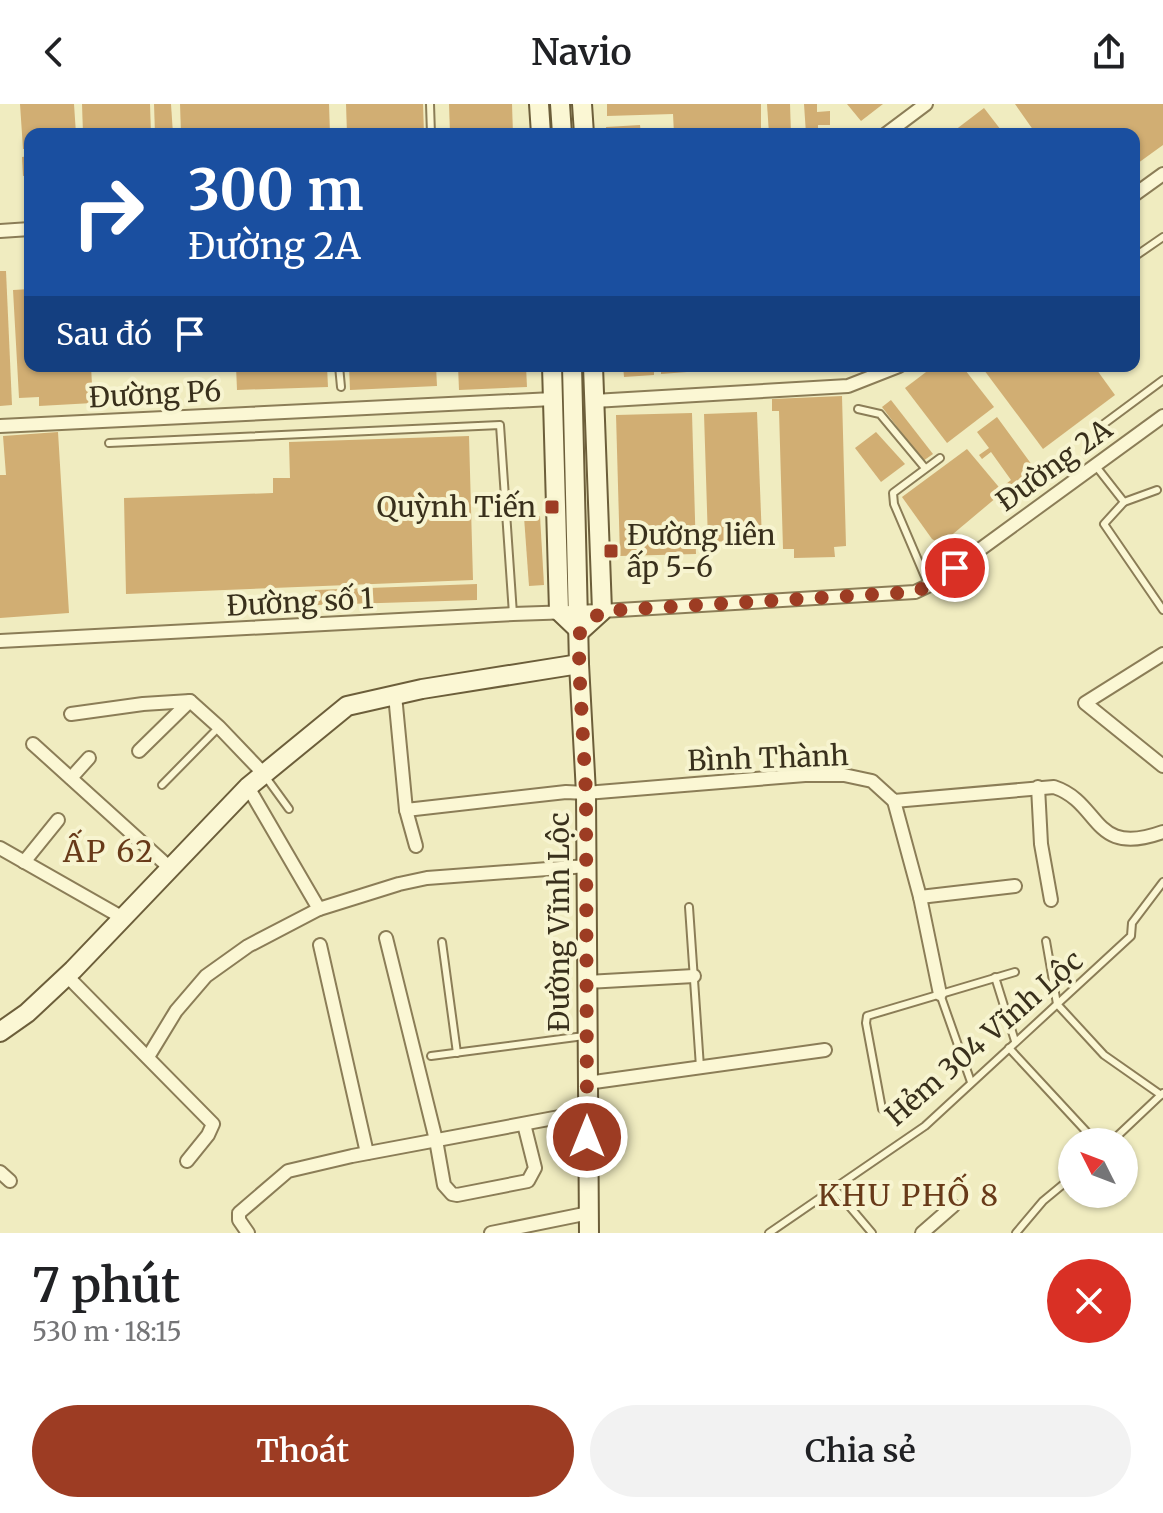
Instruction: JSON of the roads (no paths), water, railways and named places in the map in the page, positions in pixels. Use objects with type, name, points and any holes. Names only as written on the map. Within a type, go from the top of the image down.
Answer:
[{"type":"main road","points":[[539,104],[541,128]]},
{"type":"main road","points":[[560,104],[562,128]]},
{"type":"main road","points":[[582,104],[584,128]]},
{"type":"main road","points":[[552,372],[568,611],[580,631],[602,611],[593,372]]},
{"type":"main road","points":[[568,611],[572,372]]},
{"type":"main road","name":"Đường Vĩnh Lộc","points":[[580,631],[586,793],[589,1233]]},
{"type":"main road","points":[[0,1032],[27,1013],[67,976],[248,787],[347,706],[579,664]]},
{"type":"street","points":[[894,128],[926,104]]},
{"type":"street","points":[[1140,191],[1163,174]]},
{"type":"street","points":[[0,231],[24,229]]},
{"type":"street","points":[[594,401],[848,386],[884,372]]},
{"type":"street","name":"Đường P6","points":[[0,426],[553,399]]},
{"type":"street","name":"Đường 2A","points":[[602,611],[915,592],[929,586],[1163,416]]},
{"type":"street","name":"Đường số 1","points":[[0,641],[602,611]]},
{"type":"street","points":[[1163,654],[1085,703],[1163,766]]},
{"type":"street","points":[[395,695],[406,810],[416,846]]},
{"type":"street","points":[[71,714],[190,701],[263,773]]},
{"type":"street","points":[[139,751],[190,701]]},
{"type":"street","points":[[33,744],[170,868]]},
{"type":"street","points":[[71,778],[89,758]]},
{"type":"street","name":"Bình Thành","points":[[406,810],[566,792],[586,793],[805,775],[844,775],[872,781],[894,801]]},
{"type":"street","points":[[248,787],[319,909]]},
{"type":"street","points":[[1038,787],[1041,844],[1051,900]]},
{"type":"street","points":[[940,994],[920,897],[894,801],[1054,787],[1066,793],[1115,836],[1129,839],[1163,832]]},
{"type":"street","points":[[24,862],[58,820]]},
{"type":"street","points":[[0,848],[123,918]]},
{"type":"street","points":[[148,1057],[176,1011],[206,976],[248,946],[319,909],[427,878],[587,866]]},
{"type":"street","points":[[920,897],[1015,886]]},
{"type":"street","points":[[386,938],[436,1140],[444,1185],[448,1191],[457,1195],[532,1178],[535,1168],[524,1124]]},
{"type":"street","points":[[320,945],[367,1153]]},
{"type":"street","points":[[67,976],[213,1124],[187,1161]]},
{"type":"street","points":[[587,982],[694,976]]},
{"type":"street","points":[[587,1083],[825,1050]]},
{"type":"street","points":[[248,1233],[239,1220],[239,1213],[288,1171],[586,1112]]},
{"type":"street","points":[[922,1233],[953,1206]]},
{"type":"street","points":[[491,1233],[589,1213]]},
{"type":"lane","points":[[430,104],[431,128]]},
{"type":"lane","points":[[1140,253],[1163,237]]},
{"type":"lane","points":[[340,372],[341,387]]},
{"type":"lane","points":[[1097,429],[1163,380]]},
{"type":"lane","points":[[858,409],[880,414],[925,468]]},
{"type":"lane","points":[[109,443],[500,425],[513,614]]},
{"type":"lane","points":[[929,586],[893,495],[895,490],[940,458]]},
{"type":"lane","points":[[1095,465],[1124,502]]},
{"type":"lane","points":[[1157,490],[1124,502],[1104,524],[1163,610]]},
{"type":"lane","points":[[162,785],[219,727]]},
{"type":"lane","points":[[263,773],[289,809]]},
{"type":"lane","name":"Hẻm 304 Vĩnh Lộc","points":[[769,1233],[925,1126],[1131,936],[1132,923],[1163,882]]},
{"type":"lane","points":[[689,907],[700,1067]]},
{"type":"lane","points":[[1046,941],[1057,1004],[1104,1055],[1162,1094],[1126,1128]]},
{"type":"lane","points":[[442,942],[457,1053]]},
{"type":"lane","points":[[882,1109],[865,1019],[867,1016],[1015,972]]},
{"type":"lane","points":[[995,977],[1015,1041]]},
{"type":"lane","points":[[940,994],[971,1082]]},
{"type":"lane","points":[[431,1056],[587,1036]]},
{"type":"lane","points":[[1009,1048],[1083,1128]]},
{"type":"lane","points":[[834,1188],[872,1233]]},
{"type":"lane","points":[[1016,1233],[1058,1189]]},
{"type":"place","name":"Quỳnh Tiến","points":[[552,507]]},
{"type":"place","name":"Đường liên ấp 5-6","points":[[611,551]]},
{"type":"district","name":"ẤP 62","points":[[109,852]]},
{"type":"district","name":"KHU PHỐ 8","points":[[909,1196]]}]
